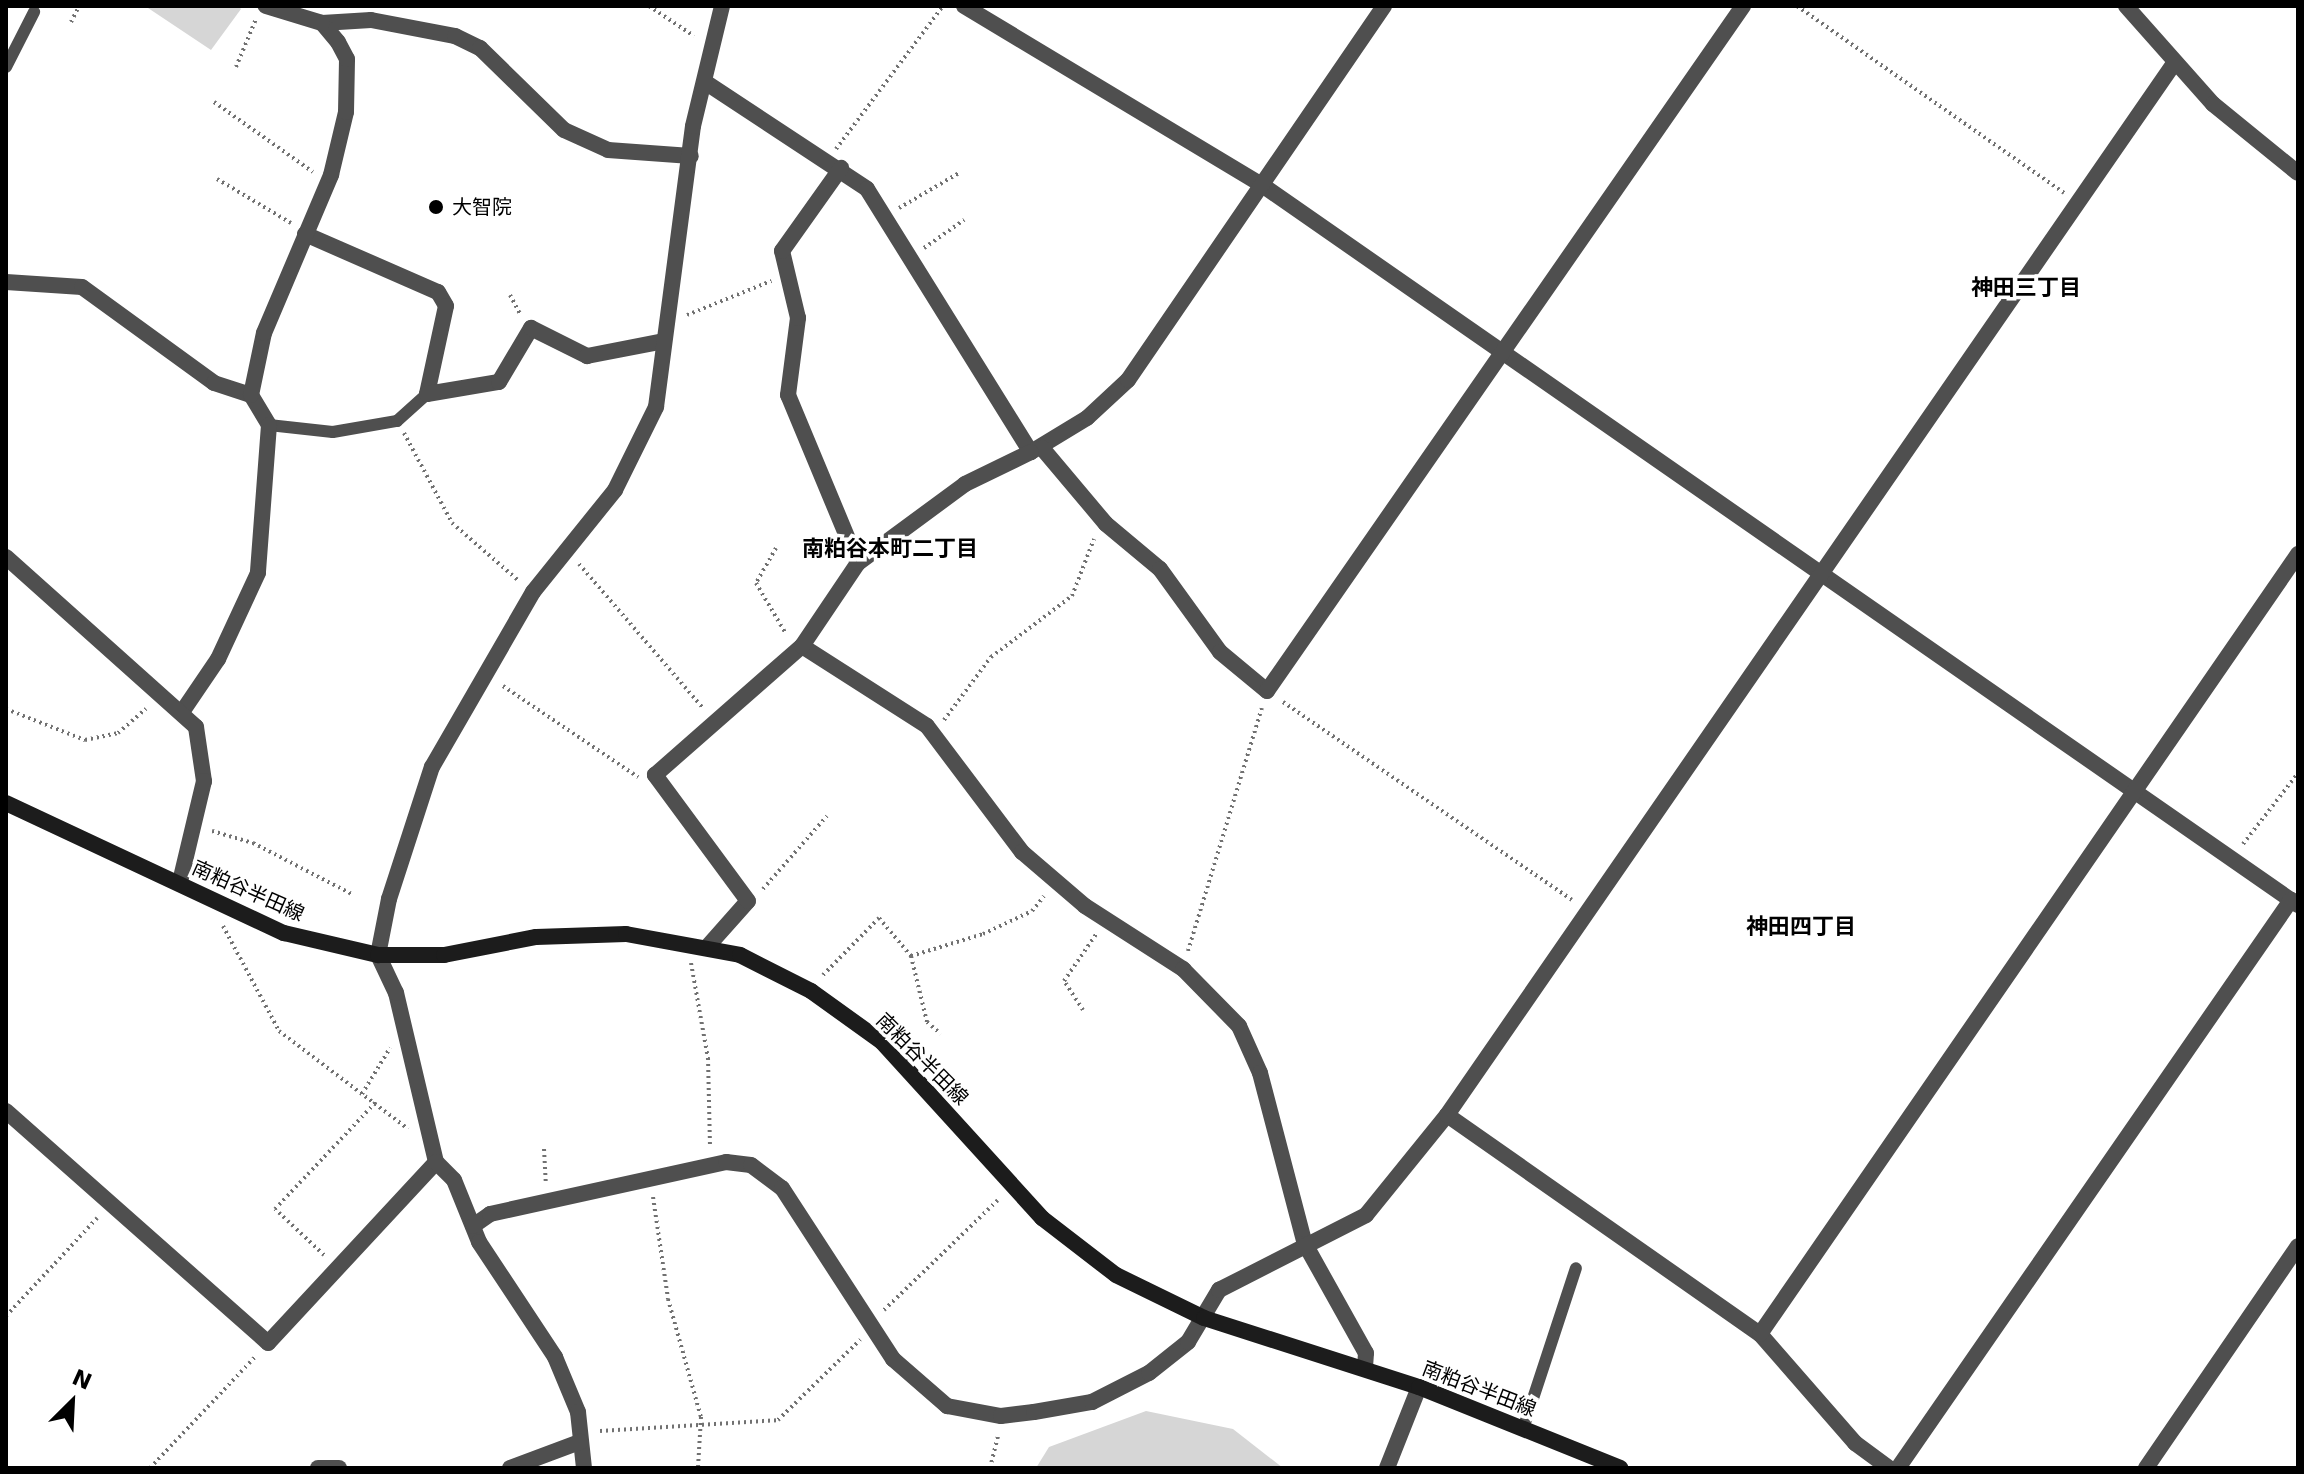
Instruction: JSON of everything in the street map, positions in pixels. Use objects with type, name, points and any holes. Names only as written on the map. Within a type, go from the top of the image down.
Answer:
[{"type":"main road","name":"南粕谷半田線","points":[[6,803],[284,933],[378,955],[444,955],[536,937],[626,934],[700,945],[811,991],[882,1042],[1011,1187],[1073,1246],[1204,1318],[1419,1387],[1524,1426],[1611,1466]]},
{"type":"street","points":[[264,6],[322,23],[371,20],[455,36],[480,48],[564,130],[608,150],[691,156]]},
{"type":"street","points":[[584,1468],[579,1438],[555,1357],[473,1226],[454,1180],[436,1159],[407,1034],[378,955],[432,767],[533,592],[637,453],[656,407],[691,156],[722,6]]},
{"type":"street","points":[[964,6],[1262,185],[1505,350],[2294,903],[1898,1468]]},
{"type":"street","points":[[700,945],[748,901],[655,775],[800,645],[858,563],[965,484],[1036,450],[1128,380],[1384,6]]},
{"type":"street","points":[[705,82],[836,165],[887,218],[911,262],[1036,450],[1106,524],[1160,569],[1211,641],[1267,691],[1743,6]]},
{"type":"street","points":[[2126,6],[2213,104],[2298,173]]},
{"type":"street","points":[[251,395],[264,333],[327,184],[346,112],[347,59],[322,23]]},
{"type":"street","points":[[473,1226],[547,1201],[710,1167],[751,1165],[782,1188],[869,1328],[947,1406],[1001,1416],[1092,1402],[1125,1389],[1188,1342],[1219,1290],[1366,1215],[1447,1115],[2175,62]]},
{"type":"street","points":[[836,165],[782,251],[798,318],[788,395],[858,563]]},
{"type":"street","points":[[305,232],[438,292],[446,306],[427,394],[499,382],[531,328],[587,356],[664,341]]},
{"type":"street","points":[[6,282],[82,287],[214,383],[251,395],[269,425],[258,573],[218,659],[182,712]]},
{"type":"street","points":[[1760,1334],[2298,554]]},
{"type":"street","points":[[6,557],[182,712],[204,748],[198,827],[180,882]]},
{"type":"street","points":[[800,645],[933,735],[988,813],[1056,881],[1106,920],[1183,969],[1245,1038],[1305,1244],[1366,1353],[1365,1368]]},
{"type":"street","points":[[6,1111],[114,1200],[268,1343],[436,1159]]},
{"type":"street","points":[[1447,1115],[1760,1334],[1855,1443],[1889,1468]]},
{"type":"street","points":[[2146,1468],[2298,1246]]},
{"type":"street","points":[[1387,1468],[1419,1387]]},
{"type":"street","points":[[510,1468],[579,1438]]},
{"type":"street","points":[[318,1468],[339,1468]]},
{"type":"lane","points":[[6,67],[34,12]]},
{"type":"lane","points":[[269,425],[333,432],[397,421],[427,394]]},
{"type":"lane","points":[[1524,1426],[1576,1268]]},
{"type":"path","points":[[71,22],[79,6]]},
{"type":"path","points":[[236,67],[264,6]]},
{"type":"path","points":[[649,6],[712,50]]},
{"type":"path","points":[[836,165],[943,6]]},
{"type":"path","points":[[1797,6],[2077,202]]},
{"type":"path","points":[[214,102],[327,184]]},
{"type":"path","points":[[887,218],[959,173]]},
{"type":"path","points":[[217,179],[305,232]]},
{"type":"path","points":[[911,262],[964,220]]},
{"type":"path","points":[[666,323],[786,275]]},
{"type":"path","points":[[397,421],[452,523],[533,592]]},
{"type":"path","points":[[933,735],[991,657],[1072,596],[1090,545],[1106,524]]},
{"type":"path","points":[[776,548],[756,583],[800,645]]},
{"type":"path","points":[[566,550],[717,722]]},
{"type":"path","points":[[484,673],[647,783],[655,775]]},
{"type":"path","points":[[1183,969],[1267,691],[1587,911]]},
{"type":"path","points":[[6,709],[85,740],[118,733],[163,695]]},
{"type":"path","points":[[2231,858],[2298,773]]},
{"type":"path","points":[[748,901],[827,816]]},
{"type":"path","points":[[198,827],[253,843],[352,894]]},
{"type":"path","points":[[911,956],[1032,911],[1056,881]]},
{"type":"path","points":[[224,904],[223,928],[244,956],[268,1017],[299,1051],[376,1102],[436,1159]]},
{"type":"path","points":[[811,991],[879,918],[911,956],[927,1022],[941,1034]]},
{"type":"path","points":[[1083,1010],[1064,981],[1106,920]]},
{"type":"path","points":[[700,945],[708,1058],[710,1167]]},
{"type":"path","points":[[362,1094],[407,1034]]},
{"type":"path","points":[[337,1268],[275,1209],[376,1102]]},
{"type":"path","points":[[544,1149],[547,1201]]},
{"type":"path","points":[[652,1181],[657,1248],[699,1425],[698,1468]]},
{"type":"path","points":[[579,1438],[778,1420],[1011,1187]]},
{"type":"path","points":[[6,1316],[114,1200]]},
{"type":"path","points":[[150,1468],[268,1343]]},
{"type":"path","points":[[990,1468],[1001,1416]]},
{"type":"shaded area","points":[[145,6],[238,6],[241,9],[211,50]]},
{"type":"shaded area","points":[[1146,1411],[1233,1429],[1283,1468],[1036,1468],[1049,1447]]},
{"type":"place","name":"大智院","points":[[436,207]]},
{"type":"district","name":"神田三丁目","points":[[2026,288]]},
{"type":"district","name":"南粕谷本町二丁目","points":[[890,549]]},
{"type":"district","name":"神田四丁目","points":[[1801,927]]}]
